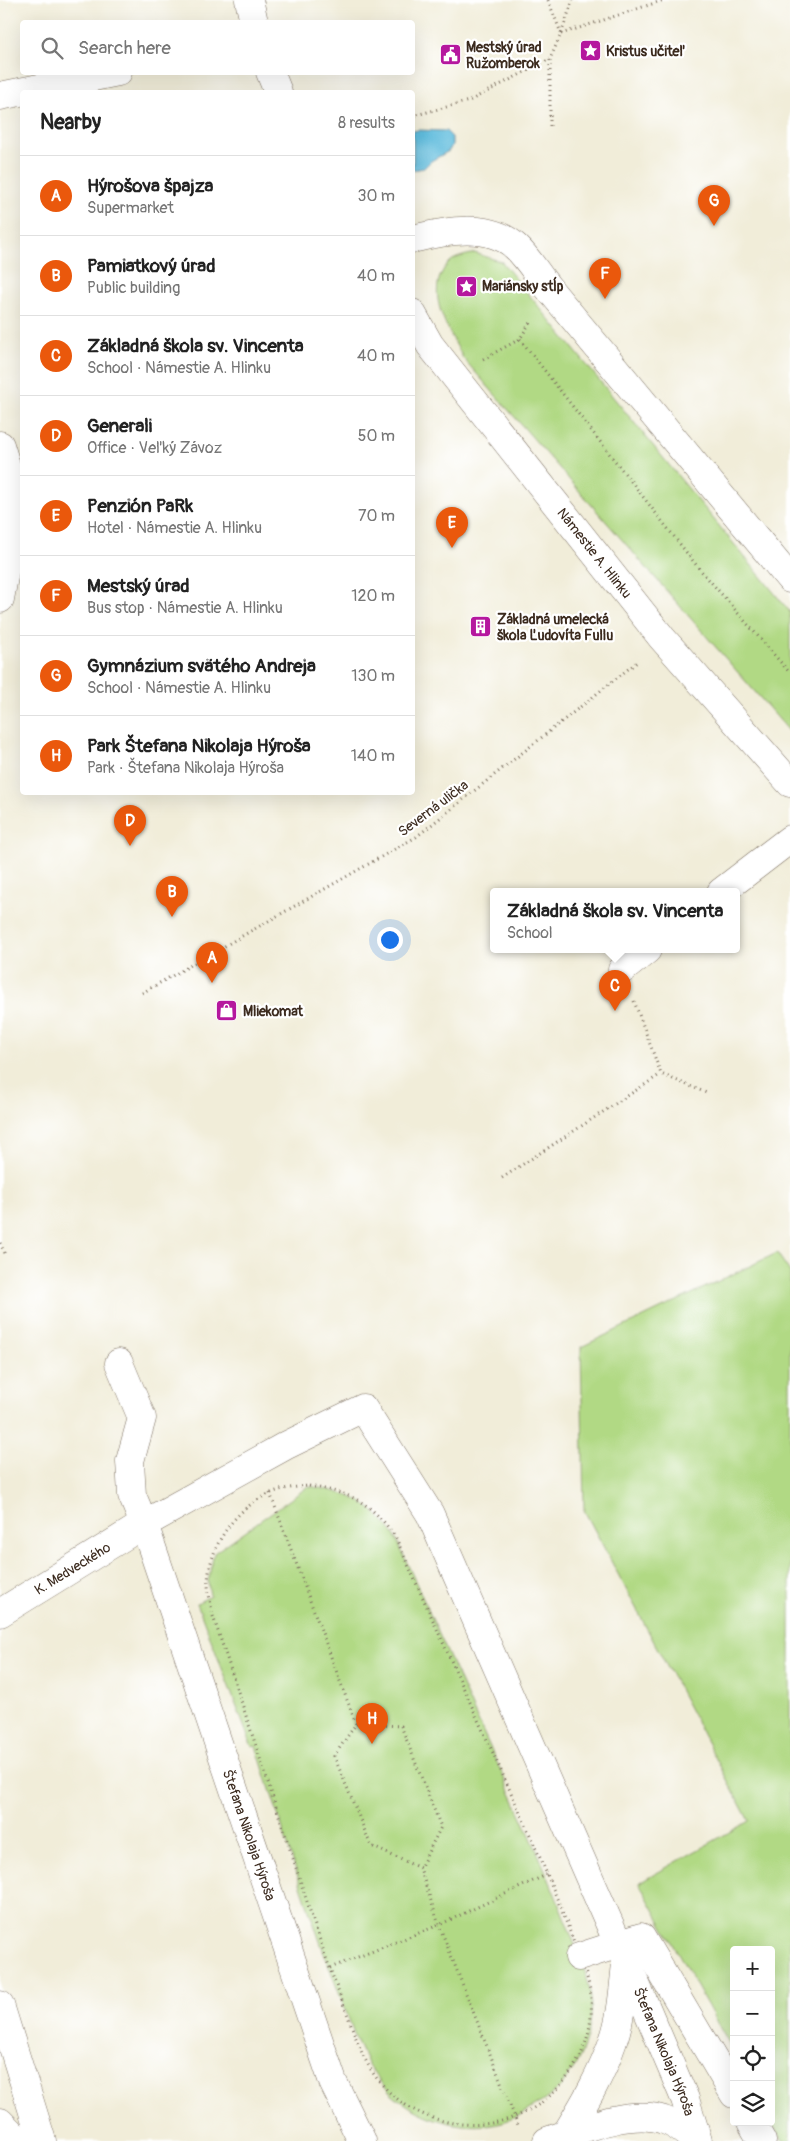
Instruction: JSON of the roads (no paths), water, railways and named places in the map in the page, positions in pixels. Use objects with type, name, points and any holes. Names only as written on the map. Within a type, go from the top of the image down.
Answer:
[{"type":"street","points":[[249,0],[254,20]]},
{"type":"street","points":[[30,90],[103,75]]},
{"type":"street","points":[[271,75],[277,90]]},
{"type":"street","points":[[0,96],[20,92]]},
{"type":"street","points":[[415,238],[459,231],[478,231],[492,234],[516,248],[790,579]]},
{"type":"street","name":"Námestie A. Hlinku","points":[[415,318],[430,345],[662,638],[790,783]]},
{"type":"street","points":[[0,445],[8,471],[14,522],[0,599]]},
{"type":"street","points":[[726,888],[790,839]]},
{"type":"street","points":[[622,970],[643,953]]},
{"type":"street","name":"Štefana Nikolaja Hýroša","points":[[119,1363],[142,1418],[130,1462],[132,1495],[144,1524],[333,2082],[362,2141]]},
{"type":"street","name":"Štefana Nikolaja Hýroša","points":[[363,1408],[430,1514],[685,2100],[697,2141]]},
{"type":"street","name":"K. Medveckého","points":[[0,1613],[144,1524],[285,1446],[363,1408]]},
{"type":"street","points":[[580,1957],[622,1954],[641,1937],[730,2087]]},
{"type":"street","name":"Štefana Nikolaja Hýroša","points":[[545,2136],[597,2081],[614,2039],[621,2005],[622,1954]]},
{"type":"street","points":[[0,2005],[42,2141]]},
{"type":"street","points":[[545,2136],[624,2118],[648,2116],[663,2119],[677,2125],[697,2141]]},
{"type":"street","points":[[0,2122],[20,2141]]},
{"type":"street","points":[[753,2126],[762,2141]]},
{"type":"water","points":[[415,131],[446,131],[452,137],[452,145],[449,151],[431,161],[424,168],[415,170]]},
{"type":"place","name":"Kristus učiteľ","points":[[590,51]]},
{"type":"place","name":"Mestský úrad Ružomberok","points":[[450,55]]},
{"type":"place","name":"Gymnázium svätého Andreja","points":[[714,226]]},
{"type":"place","name":"Mariánsky stĺp","points":[[466,286]]},
{"type":"place","name":"Mestský úrad","points":[[605,299]]},
{"type":"place","name":"Penzión PaRk","points":[[452,548]]},
{"type":"place","name":"Základná umelecká škola Ľudovíta Fullu","points":[[481,627]]},
{"type":"place","name":"Generali","points":[[130,846]]},
{"type":"place","name":"Pamiatkový úrad","points":[[172,917]]},
{"type":"place","name":"Hýrošova špajza","points":[[212,983]]},
{"type":"place","name":"Mliekomat","points":[[227,1011]]},
{"type":"place","name":"Základná škola sv. Vincenta","points":[[615,1011]]},
{"type":"place","name":"Park Štefana Nikolaja Hýroša","points":[[372,1744]]}]
